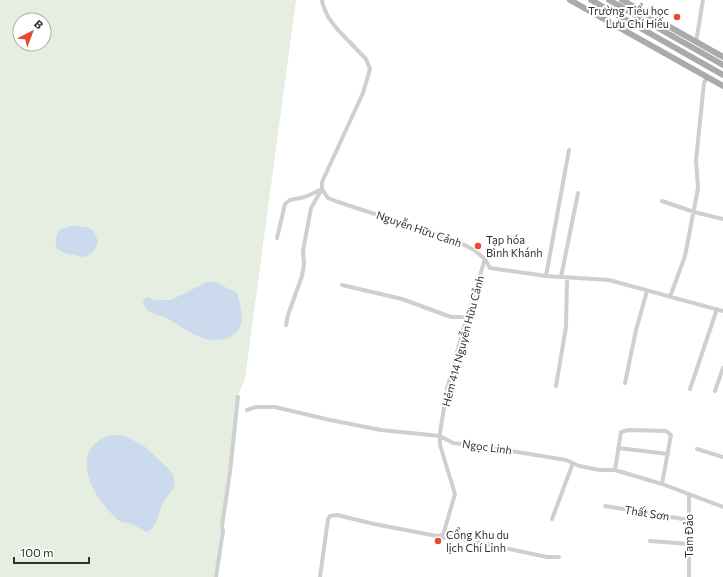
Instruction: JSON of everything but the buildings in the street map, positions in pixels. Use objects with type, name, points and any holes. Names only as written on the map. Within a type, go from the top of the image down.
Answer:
[{"type":"main road","points":[[570,0],[723,86]]},
{"type":"main road","points":[[591,0],[723,75]]},
{"type":"main road","points":[[608,0],[720,64],[723,57],[622,0]]},
{"type":"main road","points":[[694,49],[696,42]]},
{"type":"main road","points":[[691,68],[695,59]]},
{"type":"street","points":[[286,325],[288,315],[302,276],[304,264],[303,251],[311,208],[322,189],[322,182],[363,93],[370,69],[366,58],[338,30],[328,17],[322,0]]},
{"type":"street","points":[[696,42],[703,0]]},
{"type":"street","points":[[670,297],[685,256],[694,212],[698,188],[696,160],[704,83],[707,77]]},
{"type":"street","points":[[546,276],[569,150]]},
{"type":"street","points":[[277,238],[285,204],[290,200],[305,197],[322,189]]},
{"type":"street","name":"Nguyễn Hữu Cảnh","points":[[322,189],[328,198],[338,202],[455,240],[474,250],[485,260],[490,268],[546,276],[609,280],[723,311]]},
{"type":"street","points":[[561,277],[578,193]]},
{"type":"street","points":[[662,201],[694,212],[723,219]]},
{"type":"street","name":"Hẻm 414 Nguyễn Hữu Cảnh","points":[[443,537],[455,494],[440,445],[447,389],[485,260]]},
{"type":"street","points":[[556,386],[566,327],[567,278]]},
{"type":"street","points":[[342,285],[402,299],[451,317],[467,317]]},
{"type":"street","points":[[625,383],[646,291]]},
{"type":"street","points":[[690,389],[717,309]]},
{"type":"street","points":[[714,391],[723,368]]},
{"type":"street","points":[[216,577],[223,531],[222,526],[230,472],[238,396]]},
{"type":"street","name":"Ngọc Linh","points":[[248,410],[256,407],[275,407],[381,430],[440,436],[452,443],[566,460],[579,466],[600,470],[615,470],[662,484],[723,507]]},
{"type":"street","points":[[615,470],[620,432],[629,430],[666,431],[671,435],[662,484]]},
{"type":"street","points":[[618,448],[668,454]]},
{"type":"street","points":[[697,449],[723,457]]},
{"type":"street","points":[[552,519],[573,463]]},
{"type":"street","name":"Tam Đảo","points":[[689,495],[689,577]]},
{"type":"street","name":"Thất Sơn","points":[[605,506],[689,520]]},
{"type":"street","points":[[320,577],[328,519],[330,516],[337,515],[374,524],[547,557],[559,557]]},
{"type":"street","points":[[650,540],[689,544]]},
{"type":"shaded area","points":[[0,0],[296,0],[245,379],[238,395],[215,577],[0,577]]},
{"type":"water","points":[[71,226],[87,227],[94,231],[98,242],[94,251],[82,257],[65,253],[57,249],[56,239],[60,229]]},
{"type":"water","points":[[207,282],[215,282],[237,293],[242,319],[237,332],[229,338],[213,340],[202,338],[170,320],[151,312],[143,303],[144,299],[147,297],[155,300],[171,300]]},
{"type":"water","points":[[110,435],[123,435],[144,446],[169,469],[173,475],[175,486],[163,502],[156,524],[147,532],[132,524],[118,520],[100,499],[88,475],[87,463],[89,452],[97,442]]},
{"type":"place","name":"Trường Tiểu học Lưu Chí Hiếu","points":[[677,17]]},
{"type":"place","name":"Tạp hóa Bình Khánh","points":[[478,246]]},
{"type":"place","name":"Cổng Khu du lịch Chí Linh","points":[[438,541]]}]
